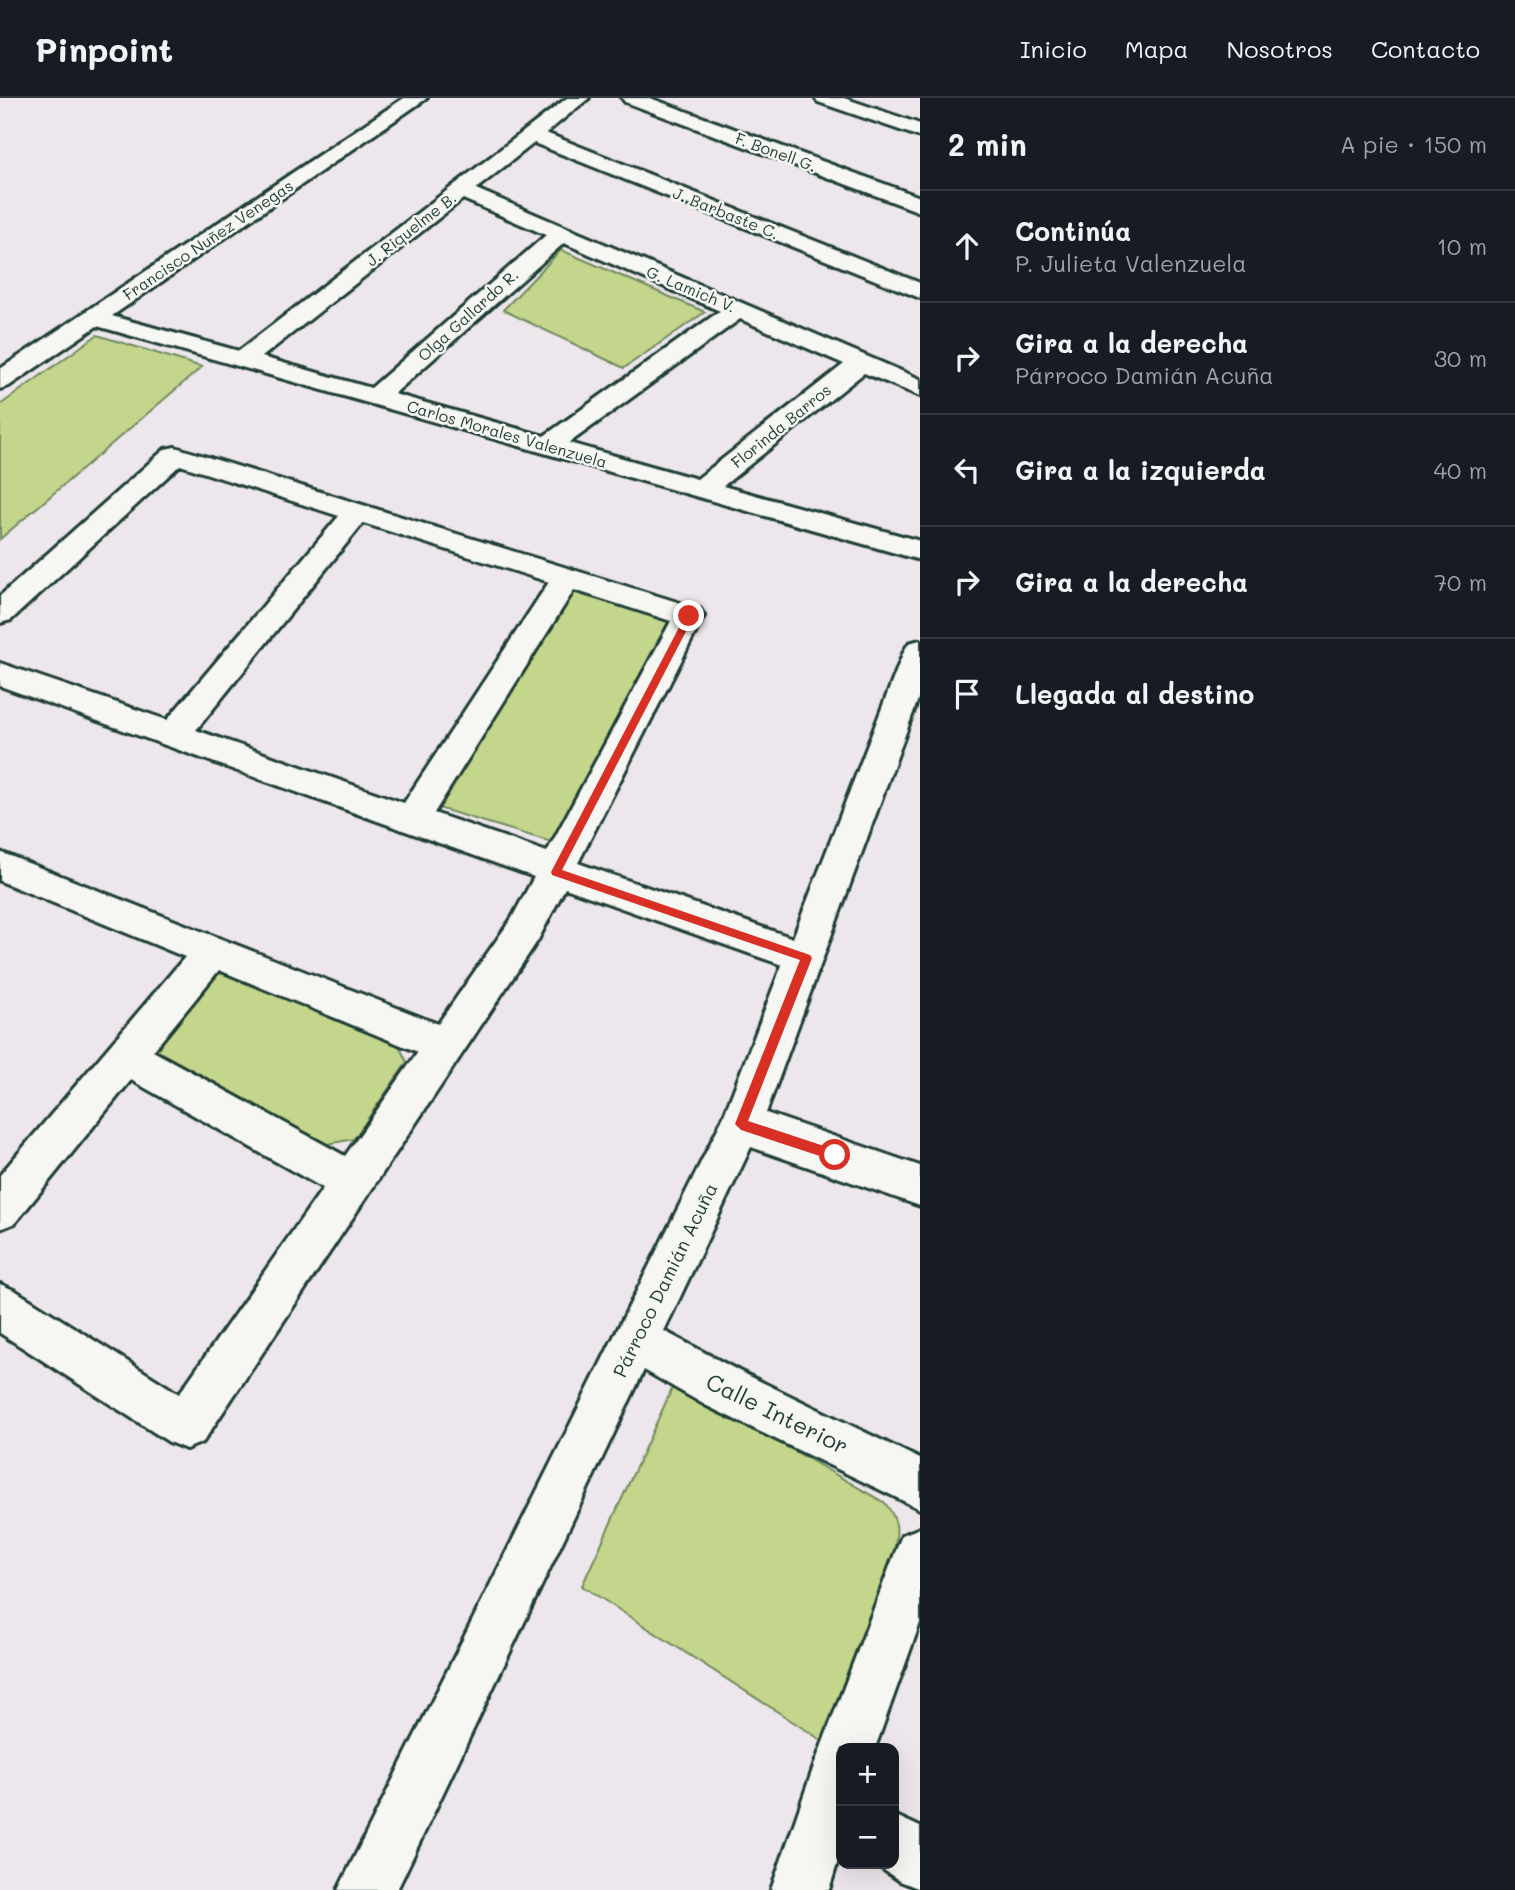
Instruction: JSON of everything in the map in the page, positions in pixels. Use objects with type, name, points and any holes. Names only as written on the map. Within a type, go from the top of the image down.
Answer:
[{"type":"street","name":"Francisco Nuñez Venegas","points":[[0,381],[417,98]]},
{"type":"street","name":"J. Riquelme B.","points":[[243,360],[579,98]]},
{"type":"street","name":"F. Bonell G.","points":[[632,98],[920,205]]},
{"type":"street","points":[[825,98],[920,131]]},
{"type":"street","name":"J. Barbaste C.","points":[[531,135],[920,291]]},
{"type":"street","name":"G. Lamich V.","points":[[461,190],[920,388]]},
{"type":"street","name":"Olga Gallardo R.","points":[[376,397],[561,233]]},
{"type":"street","points":[[548,446],[738,309]]},
{"type":"street","name":"Carlos Morales Valenzuela","points":[[93,318],[920,551]]},
{"type":"street","name":"Florinda Barros","points":[[702,489],[861,363]]},
{"type":"street","points":[[0,613],[175,455],[689,616],[525,929],[186,1425],[0,1307]]},
{"type":"street","points":[[173,736],[357,512]]},
{"type":"street","points":[[411,821],[567,578]]},
{"type":"street","name":"Párroco Damián Acuña","points":[[367,1890],[741,1124],[912,699],[920,651]]},
{"type":"street","points":[[0,674],[806,958]]},
{"type":"street","points":[[0,866],[446,1045]]},
{"type":"street","points":[[0,1208],[212,951]]},
{"type":"street","points":[[125,1056],[352,1182]]},
{"type":"street","points":[[741,1124],[920,1186]]},
{"type":"street","name":"Calle Interior","points":[[635,1340],[722,1388],[920,1485]]},
{"type":"street","points":[[850,1743],[920,1553]]},
{"type":"street","points":[[800,1890],[836,1795]]},
{"type":"street","points":[[899,1846],[920,1861]]},
{"type":"green space","points":[[561,250],[705,312],[624,368],[503,310]]},
{"type":"green space","points":[[97,335],[202,367],[0,539],[0,405]]},
{"type":"green space","points":[[568,591],[675,621],[555,843],[435,807]]},
{"type":"green space","points":[[225,972],[397,1042],[407,1062],[354,1139],[322,1145],[157,1057],[156,1045],[211,977]]},
{"type":"green space","points":[[675,1382],[885,1503],[894,1517],[896,1535],[893,1558],[826,1743],[582,1586]]},
{"type":"route","points":[[689,616],[556,872],[806,958],[741,1124],[835,1155]]}]
